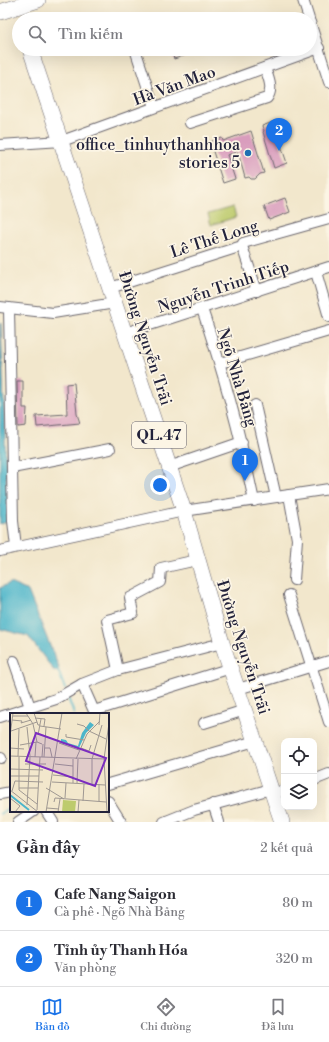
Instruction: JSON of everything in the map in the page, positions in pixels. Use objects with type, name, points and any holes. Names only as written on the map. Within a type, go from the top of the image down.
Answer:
[{"type":"highway","points":[[0,12],[17,9],[38,0]]},
{"type":"highway","name":"Đường Nguyễn Trãi","points":[[32,56],[184,511],[222,642],[255,741],[276,791],[282,822]]},
{"type":"street","points":[[303,0],[307,12]]},
{"type":"street","points":[[317,44],[329,82]]},
{"type":"street","points":[[137,56],[154,107]]},
{"type":"street","name":"Hà Văn Mao","points":[[0,146],[62,141],[297,56]]},
{"type":"street","points":[[190,124],[267,98],[270,94],[271,88],[265,68]]},
{"type":"street","name":"Lê Thế Long","points":[[110,288],[242,246],[243,243],[329,219]]},
{"type":"street","points":[[242,246],[257,290]]},
{"type":"street","name":"Nguyễn Trinh Tiếp","points":[[125,333],[329,267]]},
{"type":"street","points":[[316,272],[329,317]]},
{"type":"street","points":[[16,547],[13,521],[5,308],[53,312],[115,303]]},
{"type":"street","name":"Ngõ Nhà Bảng","points":[[202,309],[220,363],[242,442],[254,501]]},
{"type":"street","points":[[220,363],[329,331]]},
{"type":"street","points":[[256,405],[276,497]]},
{"type":"street","points":[[169,467],[242,442]]},
{"type":"street","points":[[12,468],[110,449]]},
{"type":"street","points":[[0,551],[184,511],[329,489]]},
{"type":"street","points":[[289,495],[297,539],[294,580]]},
{"type":"street","points":[[118,670],[107,620],[133,613],[130,598],[160,582],[161,568],[197,560]]},
{"type":"street","points":[[289,595],[329,722]]},
{"type":"street","points":[[13,713],[56,699],[82,684],[118,670],[222,642]]},
{"type":"street","points":[[14,661],[30,708]]},
{"type":"street","points":[[238,688],[329,661]]},
{"type":"street","points":[[82,684],[94,712],[231,668]]},
{"type":"street","points":[[204,723],[245,710]]},
{"type":"street","points":[[0,717],[10,714]]},
{"type":"street","points":[[109,784],[255,741]]},
{"type":"street","points":[[317,779],[329,774]]},
{"type":"street","points":[[164,822],[213,804],[276,791]]},
{"type":"street","points":[[0,794],[10,792]]},
{"type":"street","points":[[109,803],[121,822]]},
{"type":"street","points":[[213,804],[219,822]]},
{"type":"street","points":[[18,822],[33,812]]},
{"type":"street","points":[[47,812],[53,822]]},
{"type":"green space","points":[[233,207],[236,217],[211,225],[208,214]]},
{"type":"water","points":[[0,322],[8,522],[0,524]]},
{"type":"water","points":[[10,583],[28,591],[59,668],[55,672],[28,636],[0,629],[0,588]]},
{"type":"building","points":[[173,56],[183,56],[174,59]]},
{"type":"building","points":[[273,122],[287,163],[274,168],[262,126]]},
{"type":"building","name":"office_tinhuythanhhoa stories 5","points":[[251,131],[264,173],[260,174],[255,179],[251,179],[249,177],[245,178],[238,152],[227,155],[235,179],[223,183],[210,142],[222,138],[223,141]]},
{"type":"building","points":[[285,198],[290,212],[269,220],[264,206]]},
{"type":"building","points":[[17,381],[23,381],[23,408],[27,408],[26,426],[18,427]]},
{"type":"building","points":[[74,383],[77,414],[80,423],[37,427],[36,416],[67,414],[66,384]]},
{"type":"waterway","points":[[58,670],[65,689]]},
{"type":"waterway","points":[[67,695],[74,713]]},
{"type":"waterway","points":[[0,814],[10,807]]},
{"type":"place","name":"Tỉnh ủy Thanh Hóa","points":[[279,151]]},
{"type":"place","name":"office_tinhuythanhhoa stories 5","points":[[248,153]]},
{"type":"place","name":"Cafe Nang Saigon","points":[[245,481]]}]
